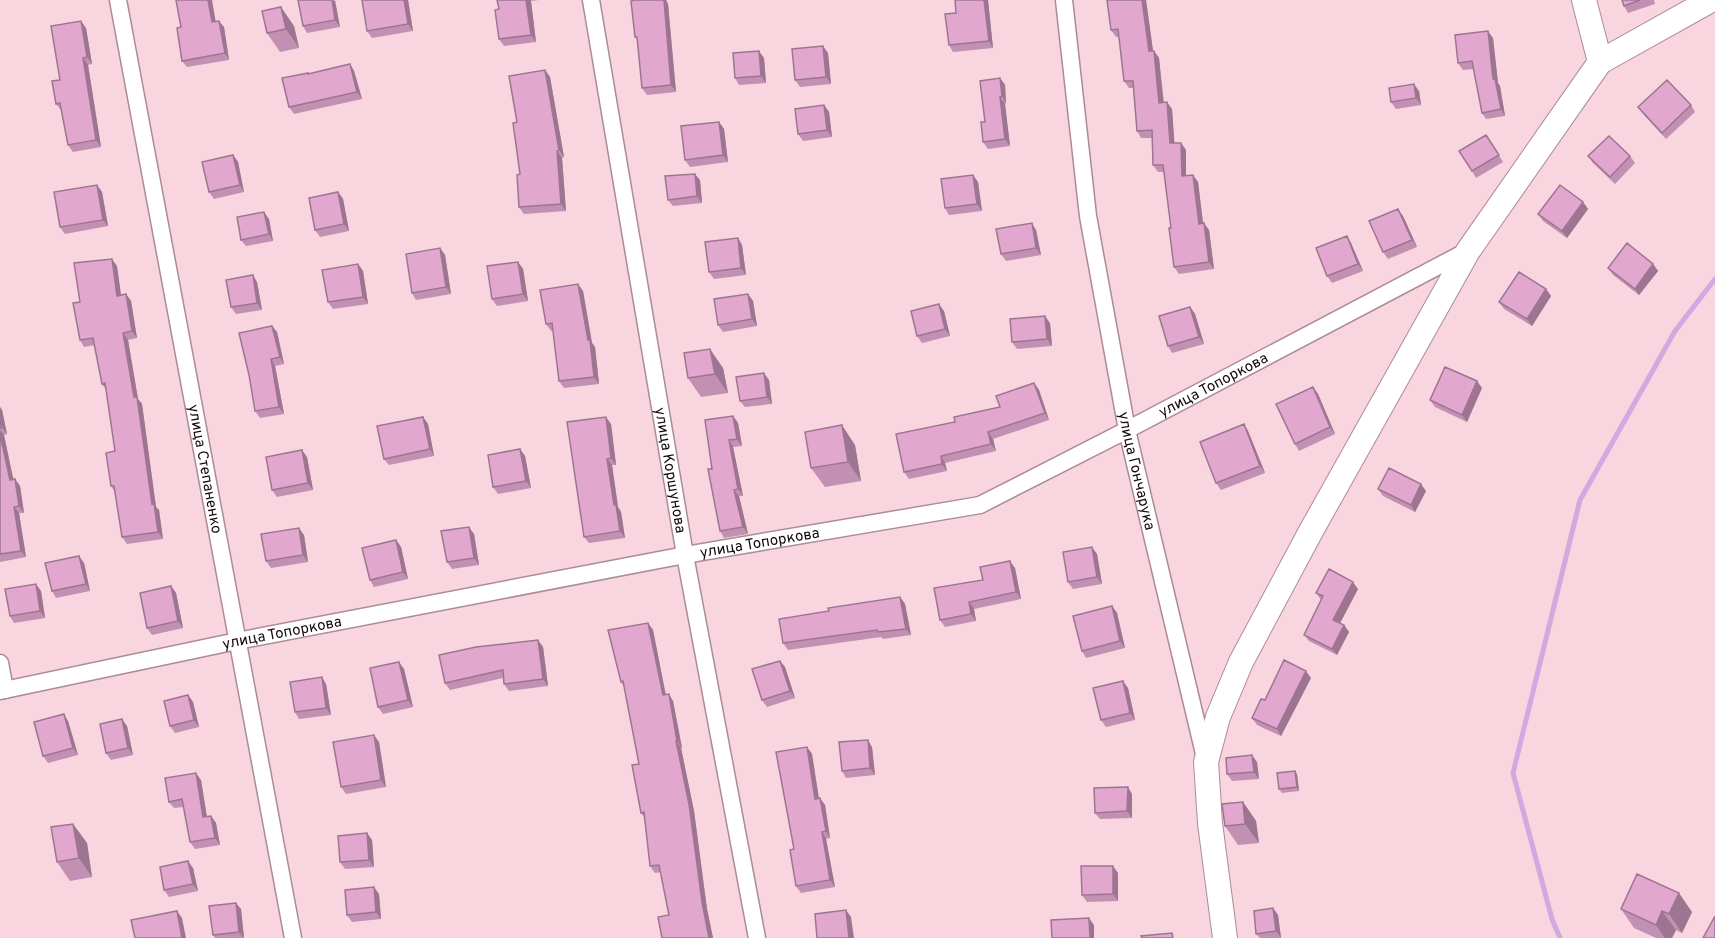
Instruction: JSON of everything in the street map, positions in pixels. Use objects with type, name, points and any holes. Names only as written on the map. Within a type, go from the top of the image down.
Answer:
[{"type":"street","name":"улица Степаненко","points":[[118,0],[293,938]]},
{"type":"street","name":"улица Коршунова","points":[[591,0],[685,555],[757,938]]},
{"type":"street","name":"улица Гончарука","points":[[1064,0],[1088,216],[1127,430],[1206,762],[1210,823],[1226,938]]},
{"type":"street","points":[[1584,0],[1600,62]]},
{"type":"street","name":"улица Топоркова","points":[[1206,762],[1218,717],[1240,662],[1468,251],[1600,62],[1712,0]]},
{"type":"street","name":"улица Топоркова","points":[[3,691],[237,640],[685,555],[980,505],[1468,251]]},
{"type":"street","points":[[0,663],[3,691]]},
{"type":"building","points":[[176,0],[208,0],[212,22],[219,21],[225,53],[182,61],[177,28],[181,27]]},
{"type":"building","points":[[298,0],[332,0],[335,20],[303,26]]},
{"type":"building","points":[[362,0],[404,0],[408,24],[367,31]]},
{"type":"building","points":[[497,0],[526,0],[531,35],[499,39],[495,10],[499,9]]},
{"type":"building","points":[[664,0],[671,85],[642,88],[631,1]]},
{"type":"building","points":[[955,0],[984,0],[989,41],[949,45],[945,14],[956,13]]},
{"type":"building","points":[[1107,0],[1142,0],[1149,51],[1154,51],[1159,103],[1167,102],[1170,143],[1181,143],[1182,176],[1193,175],[1199,224],[1204,223],[1209,262],[1174,267],[1163,165],[1153,165],[1152,130],[1137,131],[1133,81],[1124,81],[1118,29],[1111,30]]},
{"type":"building","points":[[1622,0],[1640,0],[1624,6]]},
{"type":"building","points":[[281,7],[286,29],[267,33],[262,11]]},
{"type":"building","points":[[81,21],[87,57],[83,58],[96,140],[68,145],[60,103],[56,104],[52,81],[60,80],[51,26]]},
{"type":"building","points":[[1488,31],[1493,79],[1495,79],[1501,109],[1482,113],[1472,61],[1458,63],[1455,35]]},
{"type":"building","points":[[823,46],[826,77],[795,80],[792,49]]},
{"type":"building","points":[[759,51],[761,76],[735,78],[733,53]]},
{"type":"building","points":[[350,64],[357,92],[289,107],[282,78]]},
{"type":"building","points":[[545,70],[559,150],[557,151],[561,204],[519,207],[517,175],[520,174],[513,123],[517,122],[509,76]]},
{"type":"building","points":[[1000,78],[1005,139],[983,142],[981,122],[985,122],[980,81]]},
{"type":"building","points":[[1667,80],[1691,105],[1662,133],[1638,107]]},
{"type":"building","points":[[1414,84],[1416,98],[1391,102],[1389,88]]},
{"type":"building","points":[[824,105],[827,130],[798,134],[795,109]]},
{"type":"building","points":[[719,122],[723,155],[685,160],[681,126]]},
{"type":"building","points":[[1486,135],[1499,155],[1472,171],[1459,151]]},
{"type":"building","points":[[1609,136],[1630,156],[1610,177],[1588,156]]},
{"type":"building","points":[[233,155],[240,185],[209,192],[202,162]]},
{"type":"building","points":[[695,174],[697,196],[668,200],[665,176]]},
{"type":"building","points":[[973,175],[977,204],[945,208],[941,179]]},
{"type":"building","points":[[97,185],[103,220],[60,227],[54,192]]},
{"type":"building","points":[[1560,185],[1583,202],[1562,231],[1538,214]]},
{"type":"building","points":[[338,192],[344,224],[315,230],[309,198]]},
{"type":"building","points":[[1398,209],[1412,240],[1383,252],[1369,221]]},
{"type":"building","points":[[264,212],[269,234],[241,240],[237,217]]},
{"type":"building","points":[[1032,223],[1036,248],[1001,254],[996,229]]},
{"type":"building","points":[[1347,236],[1358,264],[1327,276],[1316,248]]},
{"type":"building","points":[[738,238],[741,268],[709,272],[705,242]]},
{"type":"building","points":[[1627,243],[1653,264],[1635,289],[1608,268]]},
{"type":"building","points":[[440,248],[446,287],[412,293],[406,254]]},
{"type":"building","points":[[112,259],[117,296],[126,294],[132,331],[123,333],[134,397],[137,397],[158,532],[122,537],[106,453],[115,451],[105,383],[102,384],[93,338],[80,340],[73,303],[80,302],[74,263]]},
{"type":"building","points":[[518,262],[523,294],[492,299],[487,266]]},
{"type":"building","points":[[358,264],[363,297],[328,302],[322,270]]},
{"type":"building","points":[[1519,272],[1546,289],[1527,319],[1499,302]]},
{"type":"building","points":[[253,275],[257,303],[231,307],[226,280]]},
{"type":"building","points":[[578,284],[588,340],[590,340],[594,377],[559,381],[552,323],[546,324],[540,290]]},
{"type":"building","points":[[748,294],[752,319],[718,325],[714,299]]},
{"type":"building","points":[[939,304],[945,329],[917,336],[911,311]]},
{"type":"building","points":[[1190,307],[1199,337],[1168,346],[1159,316]]},
{"type":"building","points":[[1045,316],[1047,339],[1012,342],[1010,319]]},
{"type":"building","points":[[272,326],[280,357],[271,359],[279,407],[255,411],[239,333]]},
{"type":"building","points":[[710,349],[715,374],[688,378],[684,353]]},
{"type":"building","points":[[1445,367],[1477,381],[1462,415],[1430,400]]},
{"type":"building","points":[[764,373],[767,397],[740,401],[736,377]]},
{"type":"building","points":[[1034,383],[1045,413],[988,432],[991,444],[941,456],[942,464],[904,472],[896,434],[955,422],[954,417],[1000,407],[996,396]]},
{"type":"building","points":[[1313,387],[1330,427],[1295,444],[1276,404]]},
{"type":"building","points":[[733,416],[737,439],[729,440],[738,489],[734,490],[743,527],[720,531],[708,469],[712,469],[705,420]]},
{"type":"building","points":[[423,417],[430,449],[384,459],[377,426]]},
{"type":"building","points":[[606,417],[611,458],[607,459],[620,531],[584,537],[567,422]]},
{"type":"building","points":[[1244,424],[1260,466],[1216,483],[1200,442]]},
{"type":"building","points":[[842,425],[848,462],[811,468],[805,432]]},
{"type":"building","points":[[0,434],[10,480],[15,479],[19,506],[14,507],[21,551],[0,554]]},
{"type":"building","points":[[520,449],[526,481],[493,487],[488,455]]},
{"type":"building","points":[[302,450],[308,483],[272,490],[266,457]]},
{"type":"building","points":[[1389,468],[1421,484],[1411,505],[1378,489]]},
{"type":"building","points":[[469,527],[474,558],[447,562],[441,531]]},
{"type":"building","points":[[299,528],[303,555],[266,561],[261,534]]},
{"type":"building","points":[[396,540],[403,572],[370,580],[362,548]]},
{"type":"building","points":[[1092,547],[1097,577],[1068,582],[1063,552]]},
{"type":"building","points":[[79,556],[86,584],[52,591],[45,563]]},
{"type":"building","points":[[1010,561],[1016,592],[969,602],[971,614],[940,620],[934,588],[983,580],[980,567]]},
{"type":"building","points":[[1329,569],[1353,582],[1333,620],[1344,625],[1332,649],[1304,635],[1323,596],[1316,593]]},
{"type":"building","points":[[36,584],[40,611],[10,616],[5,589]]},
{"type":"building","points":[[171,586],[178,621],[147,628],[140,593]]},
{"type":"building","points":[[900,597],[906,629],[878,632],[877,630],[783,643],[779,619],[829,611],[828,608]]},
{"type":"building","points":[[1112,606],[1120,641],[1082,651],[1073,616]]},
{"type":"building","points":[[648,623],[663,695],[669,694],[689,804],[709,938],[662,938],[658,917],[669,915],[659,865],[650,866],[644,812],[641,813],[632,765],[639,764],[623,681],[621,682],[608,630]]},
{"type":"building","points":[[538,640],[543,679],[504,684],[503,670],[445,683],[439,655],[476,647]]},
{"type":"building","points":[[1284,660],[1306,671],[1277,729],[1252,718],[1261,699],[1265,700]]},
{"type":"building","points":[[780,661],[790,691],[762,700],[752,669]]},
{"type":"building","points":[[399,662],[408,700],[378,707],[370,668]]},
{"type":"building","points":[[322,677],[326,708],[295,712],[290,682]]},
{"type":"building","points":[[1123,681],[1130,713],[1101,720],[1093,688]]},
{"type":"building","points":[[188,695],[194,720],[170,726],[164,701]]},
{"type":"building","points":[[64,714],[73,748],[43,756],[34,722]]},
{"type":"building","points":[[122,719],[128,748],[106,753],[100,724]]},
{"type":"building","points":[[374,735],[381,780],[341,787],[333,742]]},
{"type":"building","points":[[868,740],[870,768],[842,771],[839,742]]},
{"type":"building","points":[[807,747],[815,799],[820,798],[826,831],[822,832],[830,880],[796,886],[790,850],[794,849],[776,752]]},
{"type":"building","points":[[1252,755],[1254,772],[1227,774],[1226,758]]},
{"type":"building","points":[[1295,771],[1297,787],[1279,789],[1277,773]]},
{"type":"building","points":[[196,773],[203,817],[211,816],[215,838],[190,842],[182,799],[169,802],[165,778]]},
{"type":"building","points":[[1128,787],[1127,811],[1095,813],[1094,788]]},
{"type":"building","points":[[1243,802],[1245,824],[1225,826],[1222,804]]},
{"type":"building","points":[[73,824],[79,858],[57,862],[51,827]]},
{"type":"building","points":[[367,833],[369,860],[340,862],[338,836]]},
{"type":"building","points":[[188,861],[193,884],[164,890],[160,867]]},
{"type":"building","points":[[1081,866],[1113,866],[1113,894],[1082,895]]},
{"type":"building","points":[[1637,874],[1679,893],[1669,914],[1662,911],[1656,925],[1621,909]]},
{"type":"building","points":[[374,887],[376,912],[347,915],[345,890]]},
{"type":"building","points":[[236,903],[239,932],[213,935],[209,906]]},
{"type":"building","points":[[1273,908],[1276,931],[1256,934],[1254,911]]},
{"type":"building","points":[[846,910],[849,938],[817,938],[815,914]]},
{"type":"building","points":[[177,911],[182,938],[135,938],[131,920]]},
{"type":"building","points":[[1715,916],[1715,938],[1703,938]]},
{"type":"building","points":[[1089,918],[1090,938],[1052,938],[1051,920]]},
{"type":"building","points":[[1172,933],[1173,938],[1142,938],[1141,936]]},
{"type":"waterway","points":[[1560,938],[1552,919],[1513,773],[1580,500],[1675,331],[1715,279]]}]
